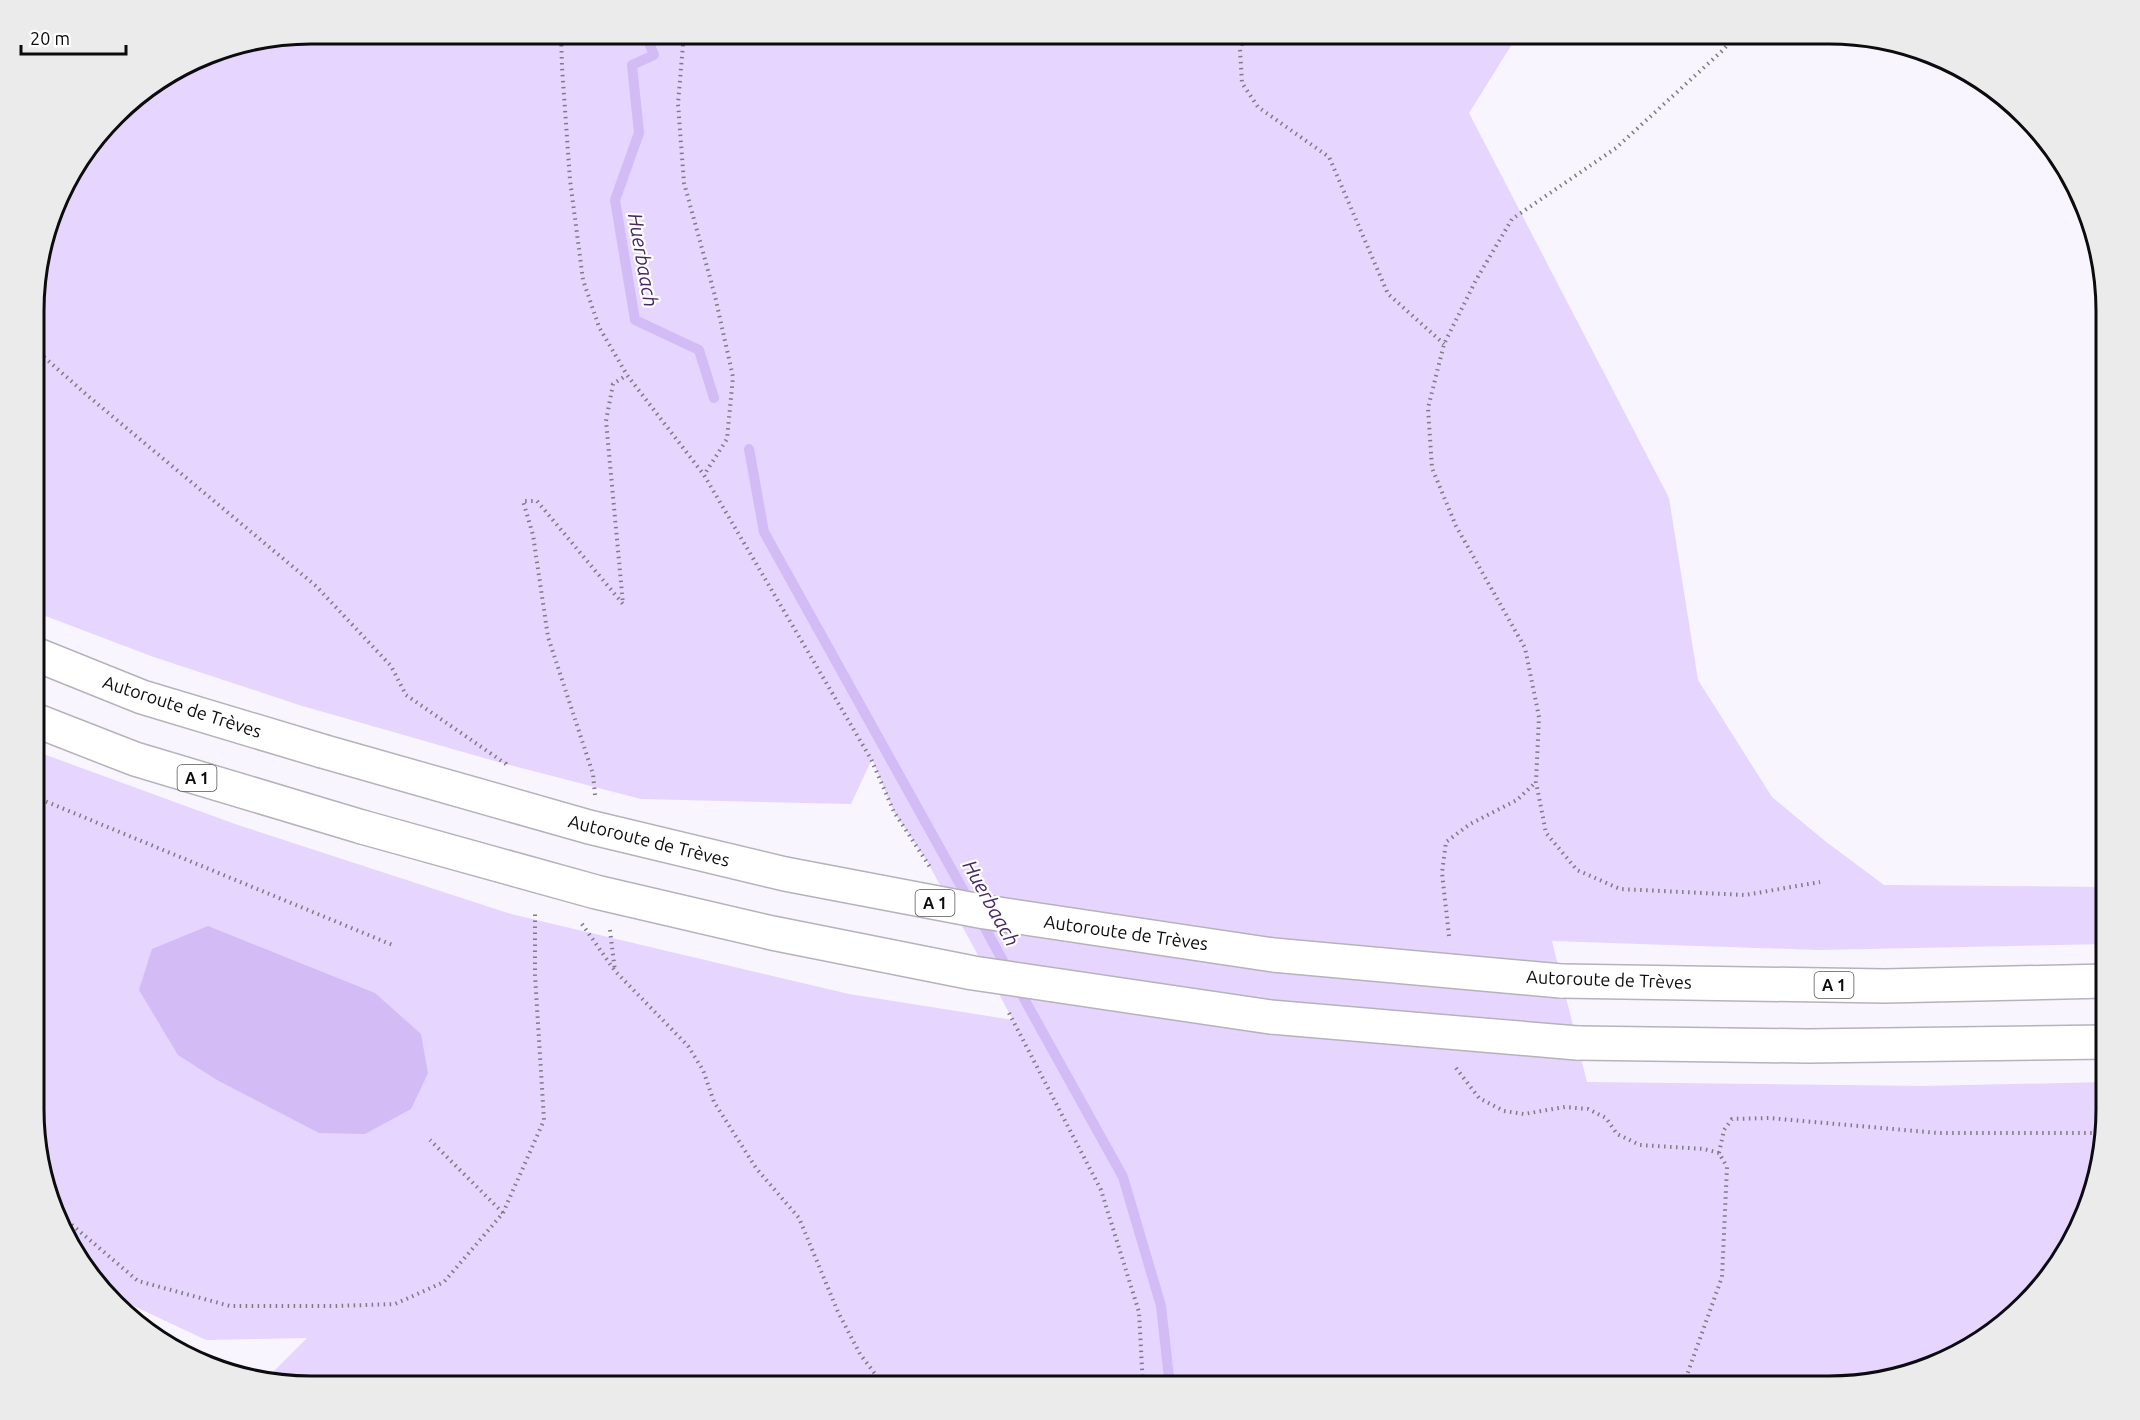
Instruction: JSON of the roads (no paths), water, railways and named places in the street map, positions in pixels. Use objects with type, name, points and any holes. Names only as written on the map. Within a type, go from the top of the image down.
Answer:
[{"type":"highway","name":"Autoroute de Trèves","points":[[44,658],[142,697],[589,827],[785,874],[985,912],[1273,955],[1561,981],[1885,986],[2096,981]]},
{"type":"highway","name":"A 1","points":[[44,724],[135,759],[362,827],[596,892],[772,933],[973,973],[1270,1017],[1577,1043],[1808,1046],[2096,1042]]},
{"type":"waterway","name":"Huerbaach","points":[[650,44],[654,55],[632,65],[639,133],[615,200],[635,320],[699,350],[714,398]]},
{"type":"waterway","name":"Huerbaach","points":[[749,449],[764,532],[971,904]]},
{"type":"waterway","name":"Huerbaach","points":[[979,917],[1009,972]]},
{"type":"waterway","name":"Huerbaach","points":[[1017,986],[1123,1177],[1161,1306],[1169,1376]]}]
